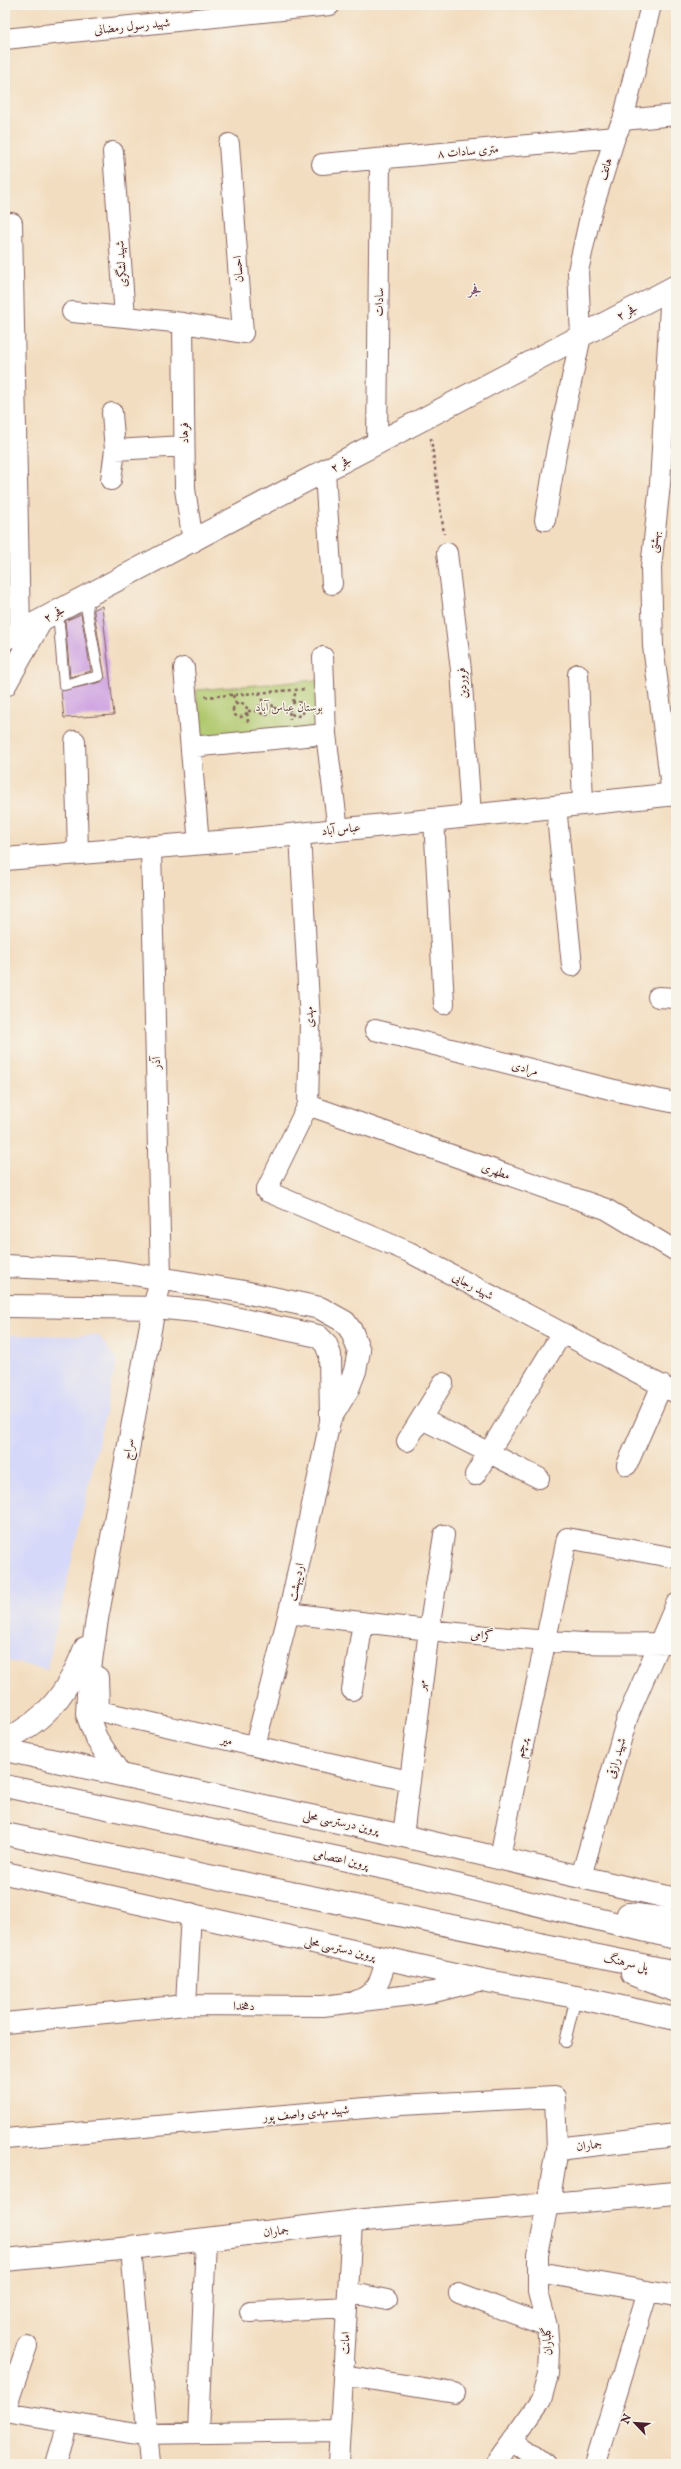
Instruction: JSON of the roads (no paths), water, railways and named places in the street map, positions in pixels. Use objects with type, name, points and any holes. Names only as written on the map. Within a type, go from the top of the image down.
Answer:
[{"type":"street","name":"شهید رسول رمضانی","points":[[5,39],[330,5]]},
{"type":"street","name":"هاتف","points":[[545,520],[557,448],[581,336],[578,271],[590,217],[619,129],[651,5]]},
{"type":"street","name":"۸ متری سادات","points":[[322,164],[380,159],[619,129],[676,115]]},
{"type":"street","name":"احسان","points":[[183,323],[243,333],[229,144]]},
{"type":"street","name":"شهید لشگری","points":[[113,152],[125,317]]},
{"type":"street","name":"سادات","points":[[377,444],[380,159]]},
{"type":"street","points":[[12,224],[12,636]]},
{"type":"street","name":"فجر ۲","points":[[12,636],[193,542],[674,287]]},
{"type":"street","name":"بهشتی","points":[[674,287],[660,484],[651,568],[653,646],[674,795]]},
{"type":"street","points":[[72,312],[183,323]]},
{"type":"street","name":"فرهاد","points":[[183,323],[185,489],[193,542]]},
{"type":"street","points":[[111,480],[115,450],[112,413]]},
{"type":"street","points":[[115,450],[184,446]]},
{"type":"street","points":[[325,472],[332,584]]},
{"type":"street","name":"فروردین","points":[[447,553],[461,670],[471,815]]},
{"type":"street","points":[[5,685],[49,616]]},
{"type":"street","points":[[323,657],[326,734],[338,830]]},
{"type":"street","points":[[184,668],[199,844]]},
{"type":"street","points":[[578,674],[584,803]]},
{"type":"street","points":[[191,747],[326,734]]},
{"type":"street","points":[[75,741],[78,853]]},
{"type":"street","name":"عباس آباد","points":[[5,859],[199,844],[584,803],[674,795]]},
{"type":"street","points":[[556,806],[572,966]]},
{"type":"street","points":[[434,819],[444,1004]]},
{"type":"street","name":"مهدی","points":[[266,1191],[308,1106],[310,1022],[300,834]]},
{"type":"street","name":"آذر","points":[[151,848],[161,1279]]},
{"type":"street","name":"مرادی","points":[[375,1030],[626,1093],[676,1103]]},
{"type":"street","name":"مطهری","points":[[308,1106],[606,1209],[676,1251]]},
{"type":"street","name":"شهید رجایی","points":[[266,1191],[409,1252],[669,1389]]},
{"type":"street","points":[[5,1266],[114,1271],[239,1292],[320,1308],[344,1322],[352,1332],[358,1351],[355,1371],[348,1389],[331,1417]]},
{"type":"street","name":"سراج","points":[[119,1773],[96,1738],[87,1714],[97,1619],[154,1308],[161,1279]]},
{"type":"street","points":[[5,1306],[154,1308],[206,1312],[318,1336],[326,1344],[330,1355],[331,1417]]},
{"type":"street","points":[[475,1475],[562,1333]]},
{"type":"street","points":[[407,1441],[443,1383]]},
{"type":"street","points":[[627,1465],[669,1389]]},
{"type":"street","name":"اردیبهشت","points":[[255,1746],[289,1613],[331,1417]]},
{"type":"street","points":[[422,1419],[539,1478]]},
{"type":"street","name":"مهر","points":[[403,1836],[429,1630],[444,1535]]},
{"type":"street","points":[[547,1640],[568,1538],[676,1558]]},
{"type":"street","name":"شهید رازقی","points":[[581,1876],[628,1716],[668,1643],[676,1604]]},
{"type":"street","name":"گرامی","points":[[289,1613],[429,1630],[583,1643],[668,1643]]},
{"type":"street","name":"سراج","points":[[5,1740],[26,1730],[56,1704],[76,1672],[97,1619]]},
{"type":"street","points":[[352,1690],[362,1622]]},
{"type":"street","name":"پرچم","points":[[500,1858],[518,1763],[547,1640]]},
{"type":"street","name":"میر","points":[[92,1656],[98,1678],[99,1711],[409,1781]]},
{"type":"street","name":"پروین درسترسی محلی","points":[[5,1750],[119,1773],[403,1836],[676,1899]]},
{"type":"street","name":"پروین اعتصامی","points":[[5,1786],[394,1870],[676,1938]]},
{"type":"street","points":[[5,1834],[576,1952],[676,1991]]},
{"type":"street","name":"پروین دسترسی محلی","points":[[5,1873],[482,1980],[576,1997],[676,2019]]},
{"type":"street","points":[[518,1900],[676,1920]]},
{"type":"street","points":[[186,2005],[191,1914]]},
{"type":"street","name":"پل سرهنگ","points":[[576,1952],[676,1972]]},
{"type":"street","points":[[352,2003],[366,1997],[377,1987],[384,1973],[385,1958]]},
{"type":"street","name":"دهخدا","points":[[5,2023],[186,2005],[323,2006],[434,1992],[482,1980]]},
{"type":"street","name":"شهید مهدی واصف پور","points":[[5,2139],[401,2105],[555,2097],[558,2149]]},
{"type":"street","name":"جماران","points":[[558,2149],[676,2135]]},
{"type":"street","points":[[548,2204],[558,2149]]},
{"type":"street","name":"جماران","points":[[5,2260],[131,2248],[352,2223],[364,2220],[676,2193]]},
{"type":"street","name":"گلباران","points":[[495,2464],[541,2400],[548,2375],[549,2350],[547,2326],[538,2292],[538,2255],[548,2204]]},
{"type":"street","name":"امانت","points":[[338,2464],[352,2223]]},
{"type":"street","points":[[198,2433],[206,2239]]},
{"type":"street","points":[[131,2248],[150,2464]]},
{"type":"street","points":[[538,2272],[676,2296]]},
{"type":"street","points":[[595,2464],[648,2291]]},
{"type":"street","points":[[459,2293],[547,2326]]},
{"type":"street","points":[[250,2312],[347,2299],[387,2300]]},
{"type":"street","points":[[27,2346],[5,2411],[136,2434],[340,2431]]},
{"type":"street","points":[[343,2375],[455,2393]]},
{"type":"street","points":[[56,2464],[68,2423]]},
{"type":"street","points":[[512,2440],[545,2464]]},
{"type":"lane","points":[[49,616],[64,685],[99,676],[87,612],[89,596]]},
{"type":"lane","points":[[565,2042],[576,1997]]},
{"type":"district","name":"فجر","points":[[475,289]]},
{"type":"park label","name":"بوستان عباس آباد","points":[[289,707]]}]
